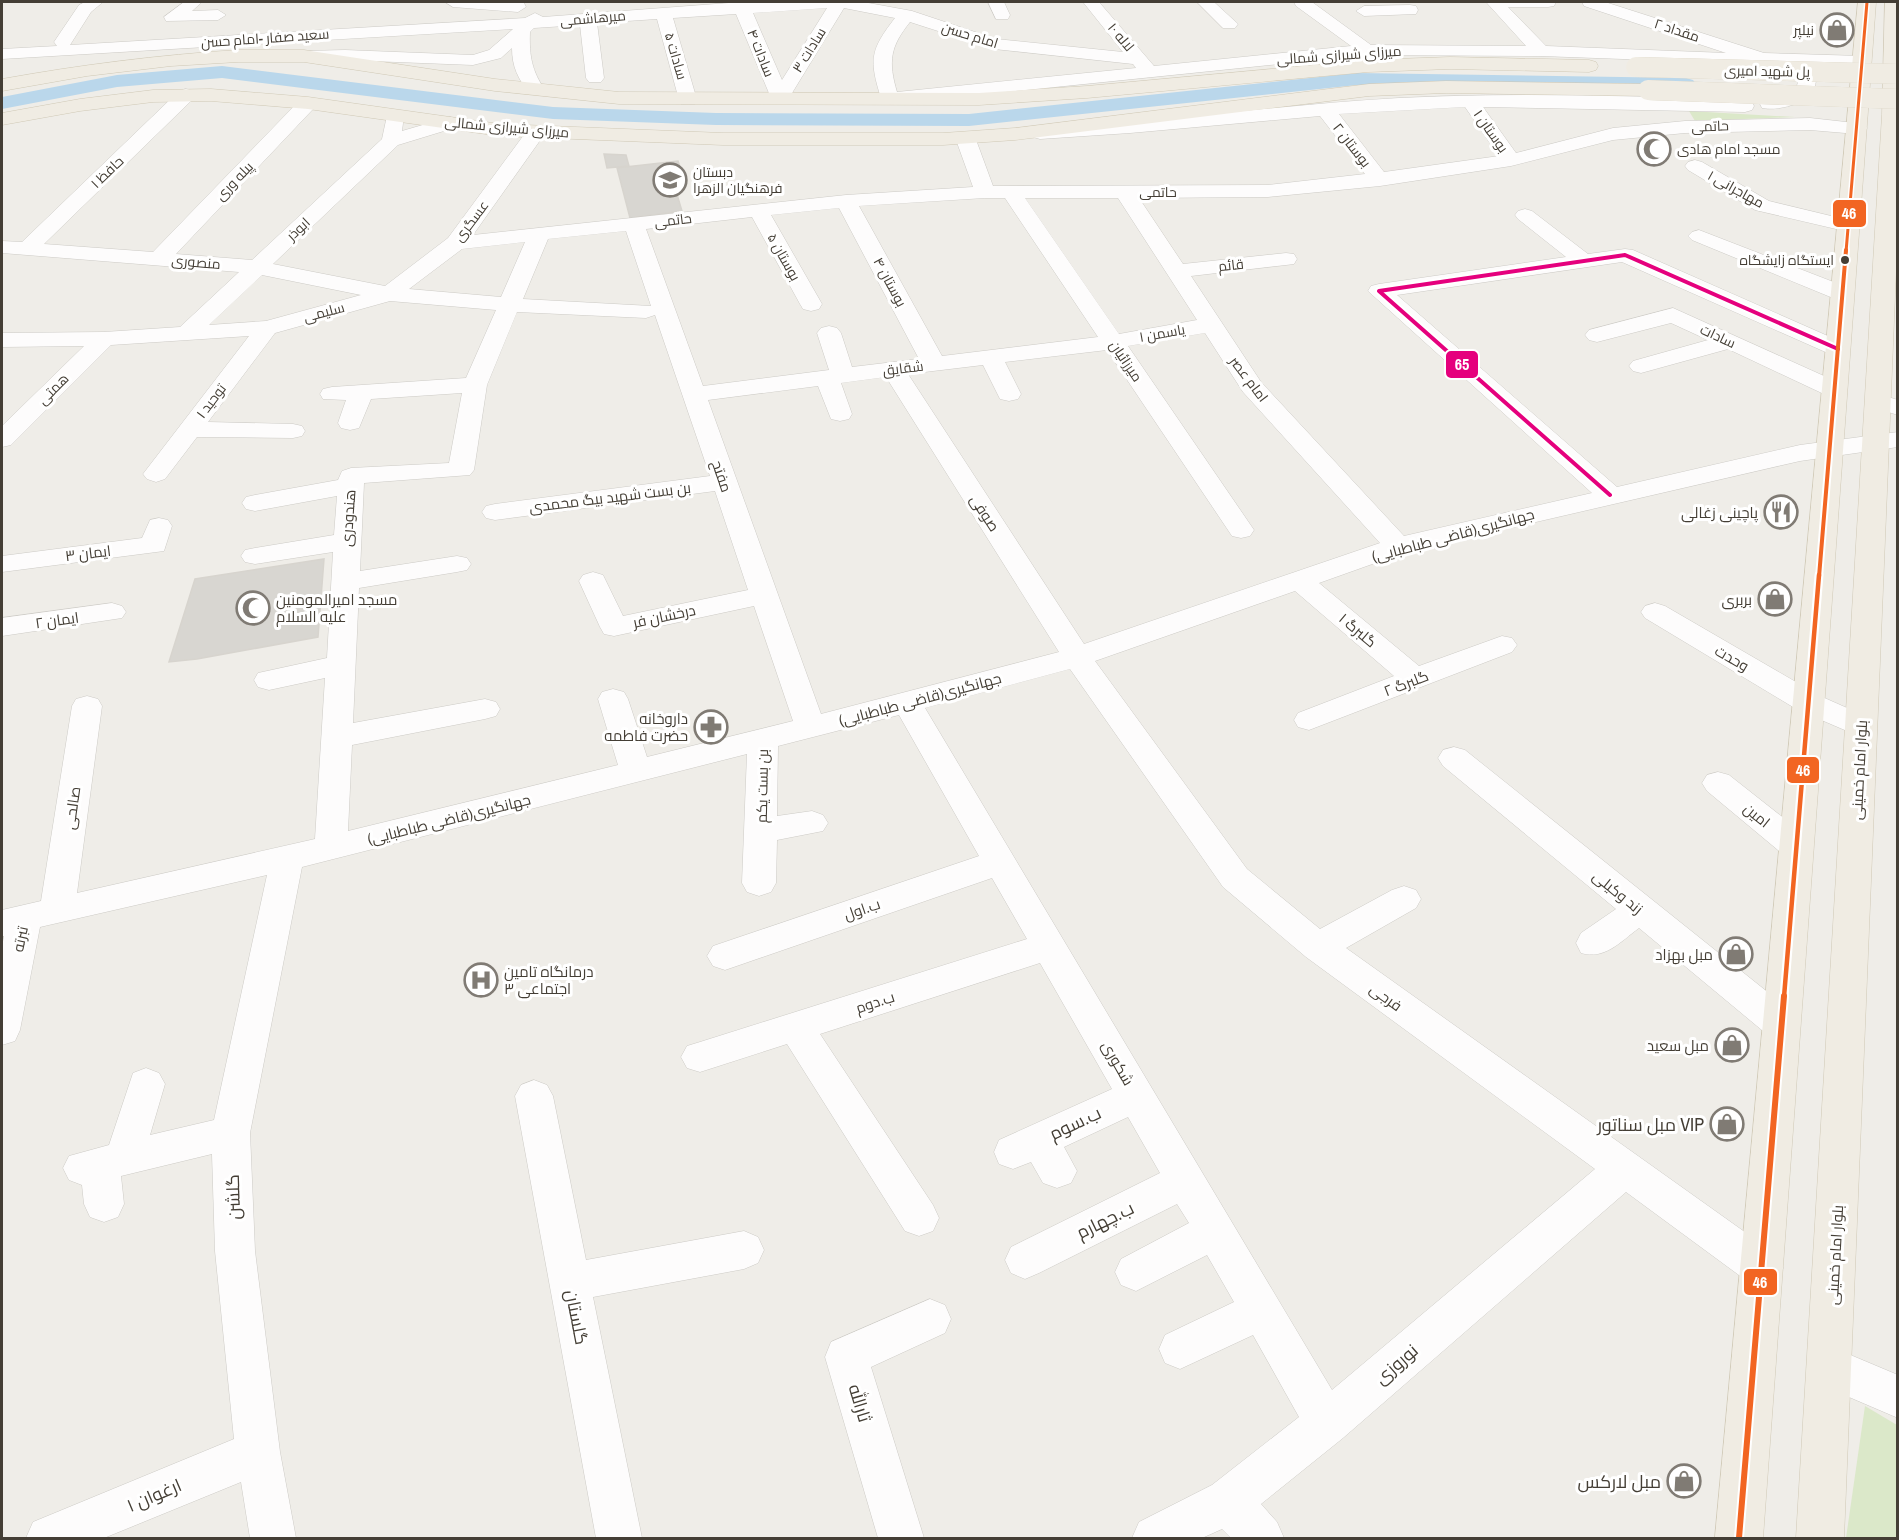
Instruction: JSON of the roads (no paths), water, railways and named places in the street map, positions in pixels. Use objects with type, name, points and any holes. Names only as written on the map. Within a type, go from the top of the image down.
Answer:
[{"type":"main road","points":[[1739,1539],[1867,2]]},
{"type":"main road","name":"بلوار امام خمینی","points":[[1820,1539],[1861,726],[1887,440],[1896,99],[1895,24]]},
{"type":"main road","name":"میرزای شیرازی شمالی","points":[[2,85],[87,70],[171,60],[238,56],[304,57],[439,98],[536,132],[734,140],[965,137],[1015,134],[1369,90],[1446,87],[1648,90]]},
{"type":"main road","name":"میرزای شیرازی شمالی","points":[[2,119],[153,96],[258,98],[308,103],[439,98],[495,85],[619,98],[979,99],[1087,92],[1368,66],[1462,63],[1636,68]]},
{"type":"main road","name":"پل شهید امیری","points":[[1636,68],[1896,99]]},
{"type":"main road","points":[[1860,69],[1896,99]]},
{"type":"main road","points":[[439,98],[495,85]]},
{"type":"main road","name":"پل شهید امیری","points":[[1648,90],[1896,99]]},
{"type":"street","points":[[63,42],[85,9],[95,2]]},
{"type":"street","points":[[194,2],[172,17],[218,15]]},
{"type":"street","points":[[391,141],[485,58],[495,54],[546,7],[452,2],[406,29]]},
{"type":"street","name":"میرهاشمی","points":[[525,27],[663,12],[838,2]]},
{"type":"street","name":"امام حسن","points":[[838,2],[906,15],[994,44],[1144,65]]},
{"type":"street","name":"سادات ۳","points":[[780,98],[838,2]]},
{"type":"street","name":"لاله ۱۰","points":[[1091,2],[1144,65]]},
{"type":"street","points":[[1205,2],[1229,24]]},
{"type":"street","points":[[1302,2],[1367,50]]},
{"type":"street","points":[[1494,2],[1548,2]]},
{"type":"street","points":[[1494,2],[1541,51]]},
{"type":"street","name":"مقداد ۲","points":[[1590,2],[1764,59]]},
{"type":"street","points":[[1361,6],[1410,10]]},
{"type":"street","points":[[1361,6],[1374,24],[1390,25]]},
{"type":"street","name":"سادات ۴","points":[[742,7],[780,98]]},
{"type":"street","name":"سادات ۵","points":[[663,12],[688,99]]},
{"type":"street","points":[[890,98],[881,69],[887,40],[906,15]]},
{"type":"street","points":[[588,19],[595,78]]},
{"type":"street","points":[[391,141],[439,98],[456,26]]},
{"type":"street","name":"سعید صفار -امام حسن","points":[[2,54],[456,26],[525,27]]},
{"type":"street","points":[[525,27],[521,63],[525,77],[536,90]]},
{"type":"street","points":[[994,44],[994,88]]},
{"type":"street","name":"میرزای شیرازی شمالی","points":[[890,98],[994,88],[1144,65],[1367,50],[1541,51],[1764,59],[1860,69]]},
{"type":"street","points":[[1751,106],[1788,100],[1804,92],[1806,88],[1807,81],[1800,74],[1764,59]]},
{"type":"street","name":"حافظ ۱","points":[[27,249],[186,95]]},
{"type":"street","points":[[1593,101],[1614,134]]},
{"type":"street","name":"میرزای شیرازی شمالی","points":[[1015,134],[1111,131],[1399,104],[1593,101],[1751,106],[1857,121]]},
{"type":"street","name":"پیله وری","points":[[160,258],[308,103]]},
{"type":"street","name":"بوستان ۱","points":[[1471,103],[1511,160]]},
{"type":"street","points":[[1668,103],[1685,127]]},
{"type":"street","name":"بوستان ۲","points":[[1325,110],[1380,180]]},
{"type":"street","name":"حاتمی","points":[[456,243],[846,201],[986,192],[1268,190],[1380,180],[1511,160],[1614,134],[1685,127],[1857,121]]},
{"type":"street","name":"عسگری","points":[[389,294],[456,243],[536,132]]},
{"type":"street","points":[[965,137],[986,192]]},
{"type":"street","name":"ابوذر","points":[[186,334],[391,141]]},
{"type":"street","name":"مهاجرانی ۱","points":[[1695,166],[1762,206],[1849,226]]},
{"type":"street","name":"میرزائیان","points":[[1011,192],[1241,530]]},
{"type":"street","name":"امام عصر","points":[[1125,192],[1252,387],[1398,546]]},
{"type":"street","name":"بوستان ۴","points":[[846,201],[934,364]]},
{"type":"street","name":"بوستان ۵","points":[[758,210],[811,304]]},
{"type":"street","points":[[1525,215],[1584,261]]},
{"type":"street","name":"مفتح","points":[[634,224],[811,728]]},
{"type":"street","name":"هندودری","points":[[331,848],[345,542],[351,476],[461,470],[475,385],[539,235]]},
{"type":"street","points":[[1699,236],[1841,293]]},
{"type":"street","name":"منصوری","points":[[2,247],[257,267],[389,294]]},
{"type":"street","points":[[1610,495],[1378,291],[1625,255],[1838,349]]},
{"type":"street","name":"قائم","points":[[1175,271],[1286,259]]},
{"type":"street","name":"سلیمی","points":[[2,340],[104,339],[267,328],[389,294],[511,304],[646,311]]},
{"type":"street","name":"سادات","points":[[1597,335],[1674,315],[1835,390]]},
{"type":"street","name":"یاسمن ۱","points":[[1113,342],[1210,325]]},
{"type":"street","name":"توحید ۱","points":[[156,474],[267,328]]},
{"type":"street","points":[[830,333],[840,414]]},
{"type":"street","name":"همتی","points":[[2,440],[104,339]]},
{"type":"street","points":[[1641,366],[1731,341]]},
{"type":"street","name":"شقایق","points":[[694,394],[1113,342]]},
{"type":"street","points":[[991,357],[1009,394]]},
{"type":"street","name":"صوفی","points":[[893,369],[1077,657]]},
{"type":"street","points":[[332,394],[475,385]]},
{"type":"street","points":[[350,423],[362,392]]},
{"type":"street","points":[[190,429],[245,422],[293,431]]},
{"type":"street","name":"جهانگیری(قاضی طباطبایی)","points":[[28,917],[287,859],[763,741],[1077,657],[1398,546],[1610,495],[1800,453],[1887,440]]},
{"type":"street","name":"بن بست شهید بیگ محمدی","points":[[495,512],[725,482]]},
{"type":"street","points":[[255,503],[350,486]]},
{"type":"street","name":"ایمان ۳","points":[[2,564],[154,545],[159,526]]},
{"type":"street","points":[[255,556],[345,542]]},
{"type":"street","points":[[344,582],[457,564]]},
{"type":"street","name":"درخشان فر","points":[[593,581],[614,627],[765,595]]},
{"type":"street","name":"گلبرگ ۱","points":[[1300,581],[1416,679]]},
{"type":"street","name":"ایمان ۲","points":[[2,627],[112,612]]},
{"type":"street","name":"وحدت","points":[[1655,612],[1809,703],[1861,726]]},
{"type":"street","name":"گلبرگ ۲","points":[[1309,720],[1502,645]]},
{"type":"street","name":"فرجی","points":[[1077,657],[1235,878],[1318,947],[1623,1170],[1762,1268]]},
{"type":"street","points":[[268,680],[340,664]]},
{"type":"street","points":[[613,699],[636,772]]},
{"type":"street","name":"شکوری","points":[[907,703],[1328,1423]]},
{"type":"street","name":"صالحی","points":[[28,917],[87,706]]},
{"type":"street","points":[[337,737],[485,709]]},
{"type":"street","name":"بن بست یکم","points":[[759,883],[763,741]]},
{"type":"street","name":"زند وکیلی","points":[[1454,758],[1782,1025]]},
{"type":"street","name":"امین","points":[[1718,783],[1797,847]]},
{"type":"street","name":"بن بست یکم","points":[[761,830],[812,823]]},
{"type":"street","name":"گلشن","points":[[273,1539],[258,1452],[235,1251],[231,1133],[287,859]]},
{"type":"street","name":"ب.اول","points":[[725,956],[1000,862]]},
{"type":"street","points":[[1318,947],[1404,899]]},
{"type":"street","points":[[1593,943],[1640,910]]},
{"type":"street","name":"تبرته","points":[[2,1030],[28,917]]},
{"type":"street","name":"ب.دوم","points":[[700,1057],[1049,946]]},
{"type":"street","points":[[796,1027],[919,1218]]},
{"type":"street","points":[[104,1204],[102,1163],[146,1084]]},
{"type":"street","name":"ب.سوم","points":[[1037,1154],[1136,1095]]},
{"type":"street","name":"گلستان","points":[[534,1096],[619,1539]]},
{"type":"street","points":[[102,1163],[231,1133]]},
{"type":"street","name":"نوروزی","points":[[1155,1539],[1228,1501],[1328,1423],[1623,1170]]},
{"type":"street","name":"ب.چهارم","points":[[1025,1260],[1186,1180]]},
{"type":"street","points":[[1136,1272],[1215,1230]]},
{"type":"street","points":[[570,1282],[744,1250]]},
{"type":"street","points":[[1180,1349],[1262,1310]]},
{"type":"street","name":"ثارالله","points":[[901,1539],[846,1357],[930,1319]]},
{"type":"street","points":[[1829,1367],[1898,1397]]},
{"type":"street","name":"ارغوان ۱","points":[[49,1539],[258,1452]]},
{"type":"street","points":[[1228,1501],[1261,1539]]},
{"type":"waterway","points":[[2,103],[117,81],[222,72],[553,113],[716,119],[969,120],[1357,79],[1686,84]]},
{"type":"place","name":"نیلپر","points":[[1837,30]]},
{"type":"place","name":"مسجد امام هادی","points":[[1654,149]]},
{"type":"place","name":"دبستان فرهنگیان الزهرا","points":[[670,180]]},
{"type":"place","name":"ایستگاه زایشگاه","points":[[1845,260]]},
{"type":"place","name":"پاچینی زغالی","points":[[1781,512]]},
{"type":"place","name":"بربری","points":[[1775,599]]},
{"type":"place","name":"مسجد امیرالمومنین علیه السلام","points":[[253,608]]},
{"type":"place","name":"داروخانه حضرت فاطمه","points":[[711,727]]},
{"type":"place","name":"مبل بهزاد","points":[[1736,954]]},
{"type":"place","name":"درمانگاه تامین اجتماعی ۳","points":[[481,980]]},
{"type":"place","name":"مبل سعید","points":[[1732,1045]]},
{"type":"place","name":"مبل سناتور VIP","points":[[1727,1124]]},
{"type":"place","name":"مبل لارکس","points":[[1684,1481]]}]
